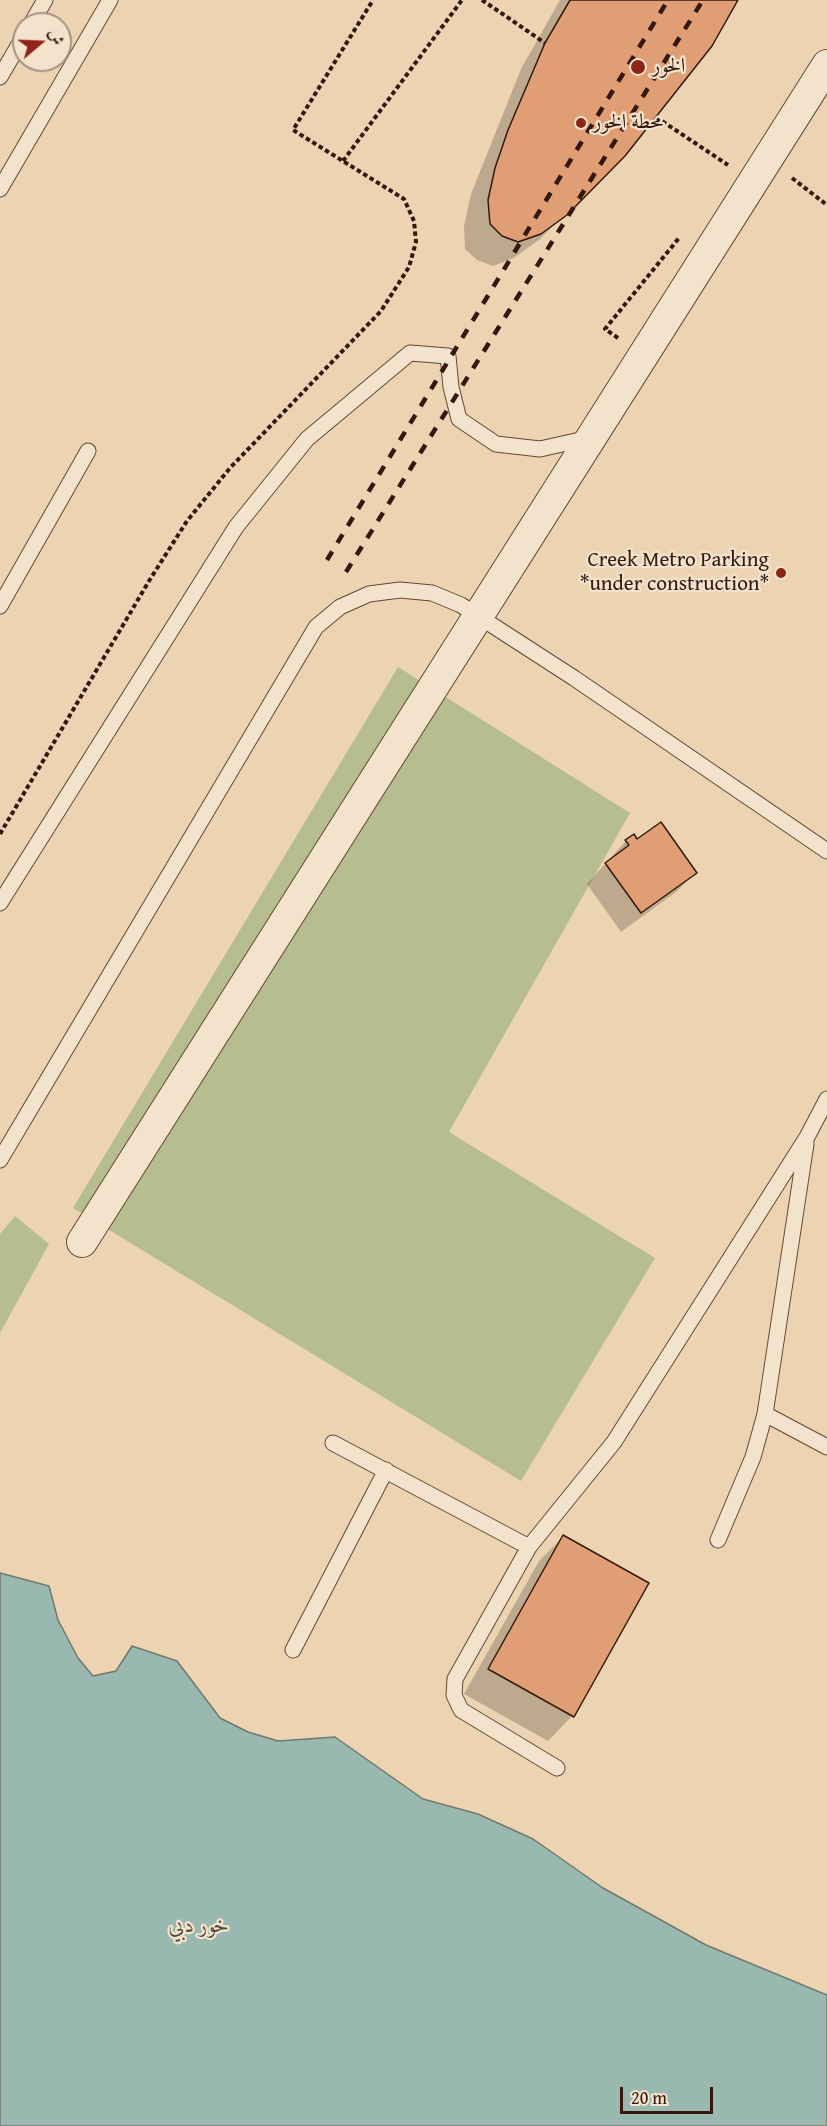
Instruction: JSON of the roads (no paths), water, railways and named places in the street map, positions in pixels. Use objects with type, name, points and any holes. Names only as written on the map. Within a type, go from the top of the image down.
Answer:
[{"type":"street","points":[[82,1242],[827,65]]},
{"type":"lane","points":[[0,189],[110,0]]},
{"type":"lane","points":[[0,77],[12,56]]},
{"type":"lane","points":[[0,903],[236,527],[306,439],[410,353],[448,356],[451,387],[459,418],[496,444],[540,449],[592,437]]},
{"type":"lane","points":[[0,606],[88,451]]},
{"type":"lane","points":[[0,1160],[316,627],[350,603],[369,594],[400,590],[432,593],[460,605],[574,678],[827,851]]},
{"type":"lane","points":[[557,1768],[461,1710],[454,1695],[455,1679],[529,1547],[614,1442],[807,1137],[827,1099]]},
{"type":"lane","points":[[718,1540],[753,1457],[765,1414],[807,1137]]},
{"type":"lane","points":[[765,1414],[827,1447]]},
{"type":"lane","points":[[333,1443],[529,1547]]},
{"type":"lane","points":[[293,1650],[386,1470]]},
{"type":"water","name":"خور دبي","points":[[0,1573],[49,1586],[58,1620],[78,1658],[93,1676],[116,1671],[132,1646],[177,1661],[220,1718],[248,1732],[278,1741],[335,1737],[423,1799],[478,1814],[533,1839],[603,1888],[706,1945],[827,1995],[827,2126],[0,2126]]},
{"type":"railway","points":[[327,560],[668,0]]},
{"type":"railway","points":[[346,572],[703,0]]},
{"type":"place","name":"الخور","points":[[638,67]]},
{"type":"place","name":"محطة الخور","points":[[581,123]]},
{"type":"place","name":"Creek Metro Parking *under construction*","points":[[781,573]]}]
